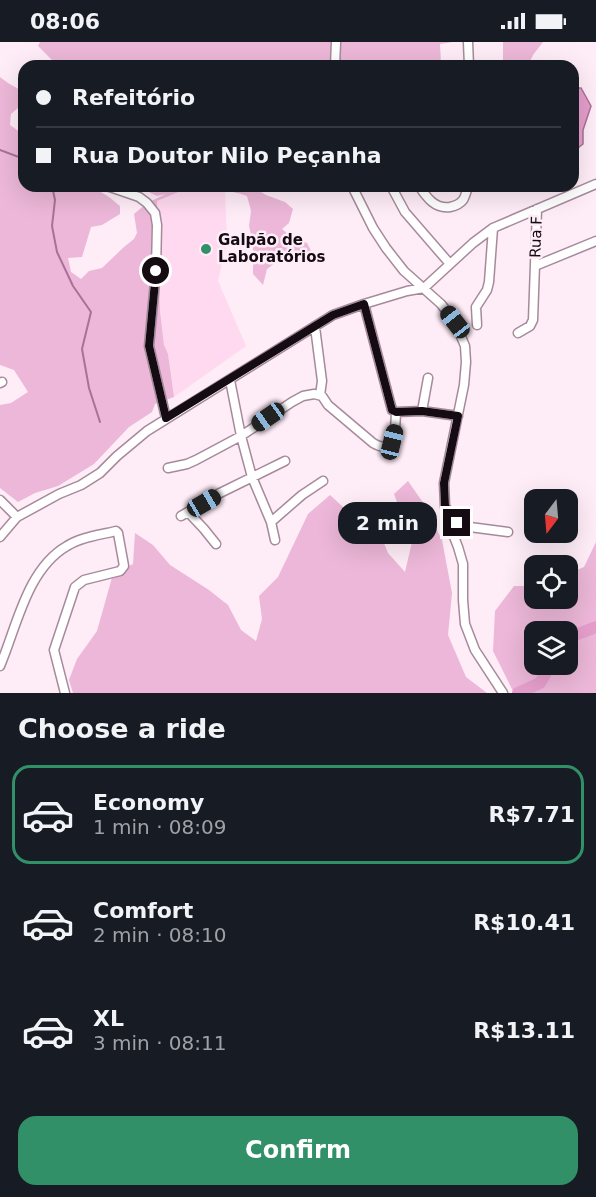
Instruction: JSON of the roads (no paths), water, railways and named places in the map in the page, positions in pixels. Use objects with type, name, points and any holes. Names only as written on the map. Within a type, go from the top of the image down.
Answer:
[{"type":"street","points":[[335,60],[336,42]]},
{"type":"street","points":[[468,42],[469,60]]},
{"type":"street","points":[[579,191],[596,184]]},
{"type":"street","points":[[128,192],[147,203],[155,213],[156,271],[149,346],[166,418]]},
{"type":"street","points":[[355,192],[386,248],[404,271],[441,304],[455,322],[465,345],[464,385],[444,483],[445,506],[447,519],[463,564],[465,624],[475,650],[503,693]]},
{"type":"street","points":[[393,192],[405,212],[450,264]]},
{"type":"street","points":[[423,192],[433,203],[441,207],[454,207],[462,201],[466,192]]},
{"type":"street","points":[[0,537],[17,517],[100,473],[147,431],[166,418],[333,315],[407,291],[424,288],[473,243],[494,228],[577,192]]},
{"type":"street","name":"Rua F","points":[[518,333],[530,326],[533,320],[537,209]]},
{"type":"street","points":[[477,325],[476,307],[487,290],[489,282],[494,228]]},
{"type":"street","name":"Rua F","points":[[535,266],[596,241]]},
{"type":"street","points":[[364,304],[392,410],[458,416]]},
{"type":"street","points":[[315,327],[322,381],[320,396]]},
{"type":"street","points":[[422,411],[428,378]]},
{"type":"street","points":[[230,380],[252,477],[271,522],[275,540]]},
{"type":"street","points":[[168,468],[187,464],[241,436],[303,396],[314,394],[320,396],[379,447],[389,447],[392,442],[396,427],[396,412]]},
{"type":"street","points":[[216,544],[209,534],[184,514],[285,461]]},
{"type":"street","points":[[271,522],[302,495],[323,481]]},
{"type":"street","points":[[0,500],[17,517]]},
{"type":"street","points":[[445,506],[457,523],[462,526],[508,532]]},
{"type":"street","points":[[0,666],[33,580],[52,556],[78,540],[116,531],[123,569],[79,583],[75,587],[60,629],[54,653],[65,693]]},
{"type":"waterway","points":[[0,150],[18,157]]},
{"type":"waterway","points":[[53,192],[55,200],[52,226],[57,252],[73,286],[91,312],[82,349],[89,388],[100,422]]},
{"type":"waterway","points":[[578,634],[596,627]]},
{"type":"waterway","points":[[518,693],[540,683],[545,675]]},
{"type":"place","name":"Galpão de Laboratórios","points":[[206,249]]}]
